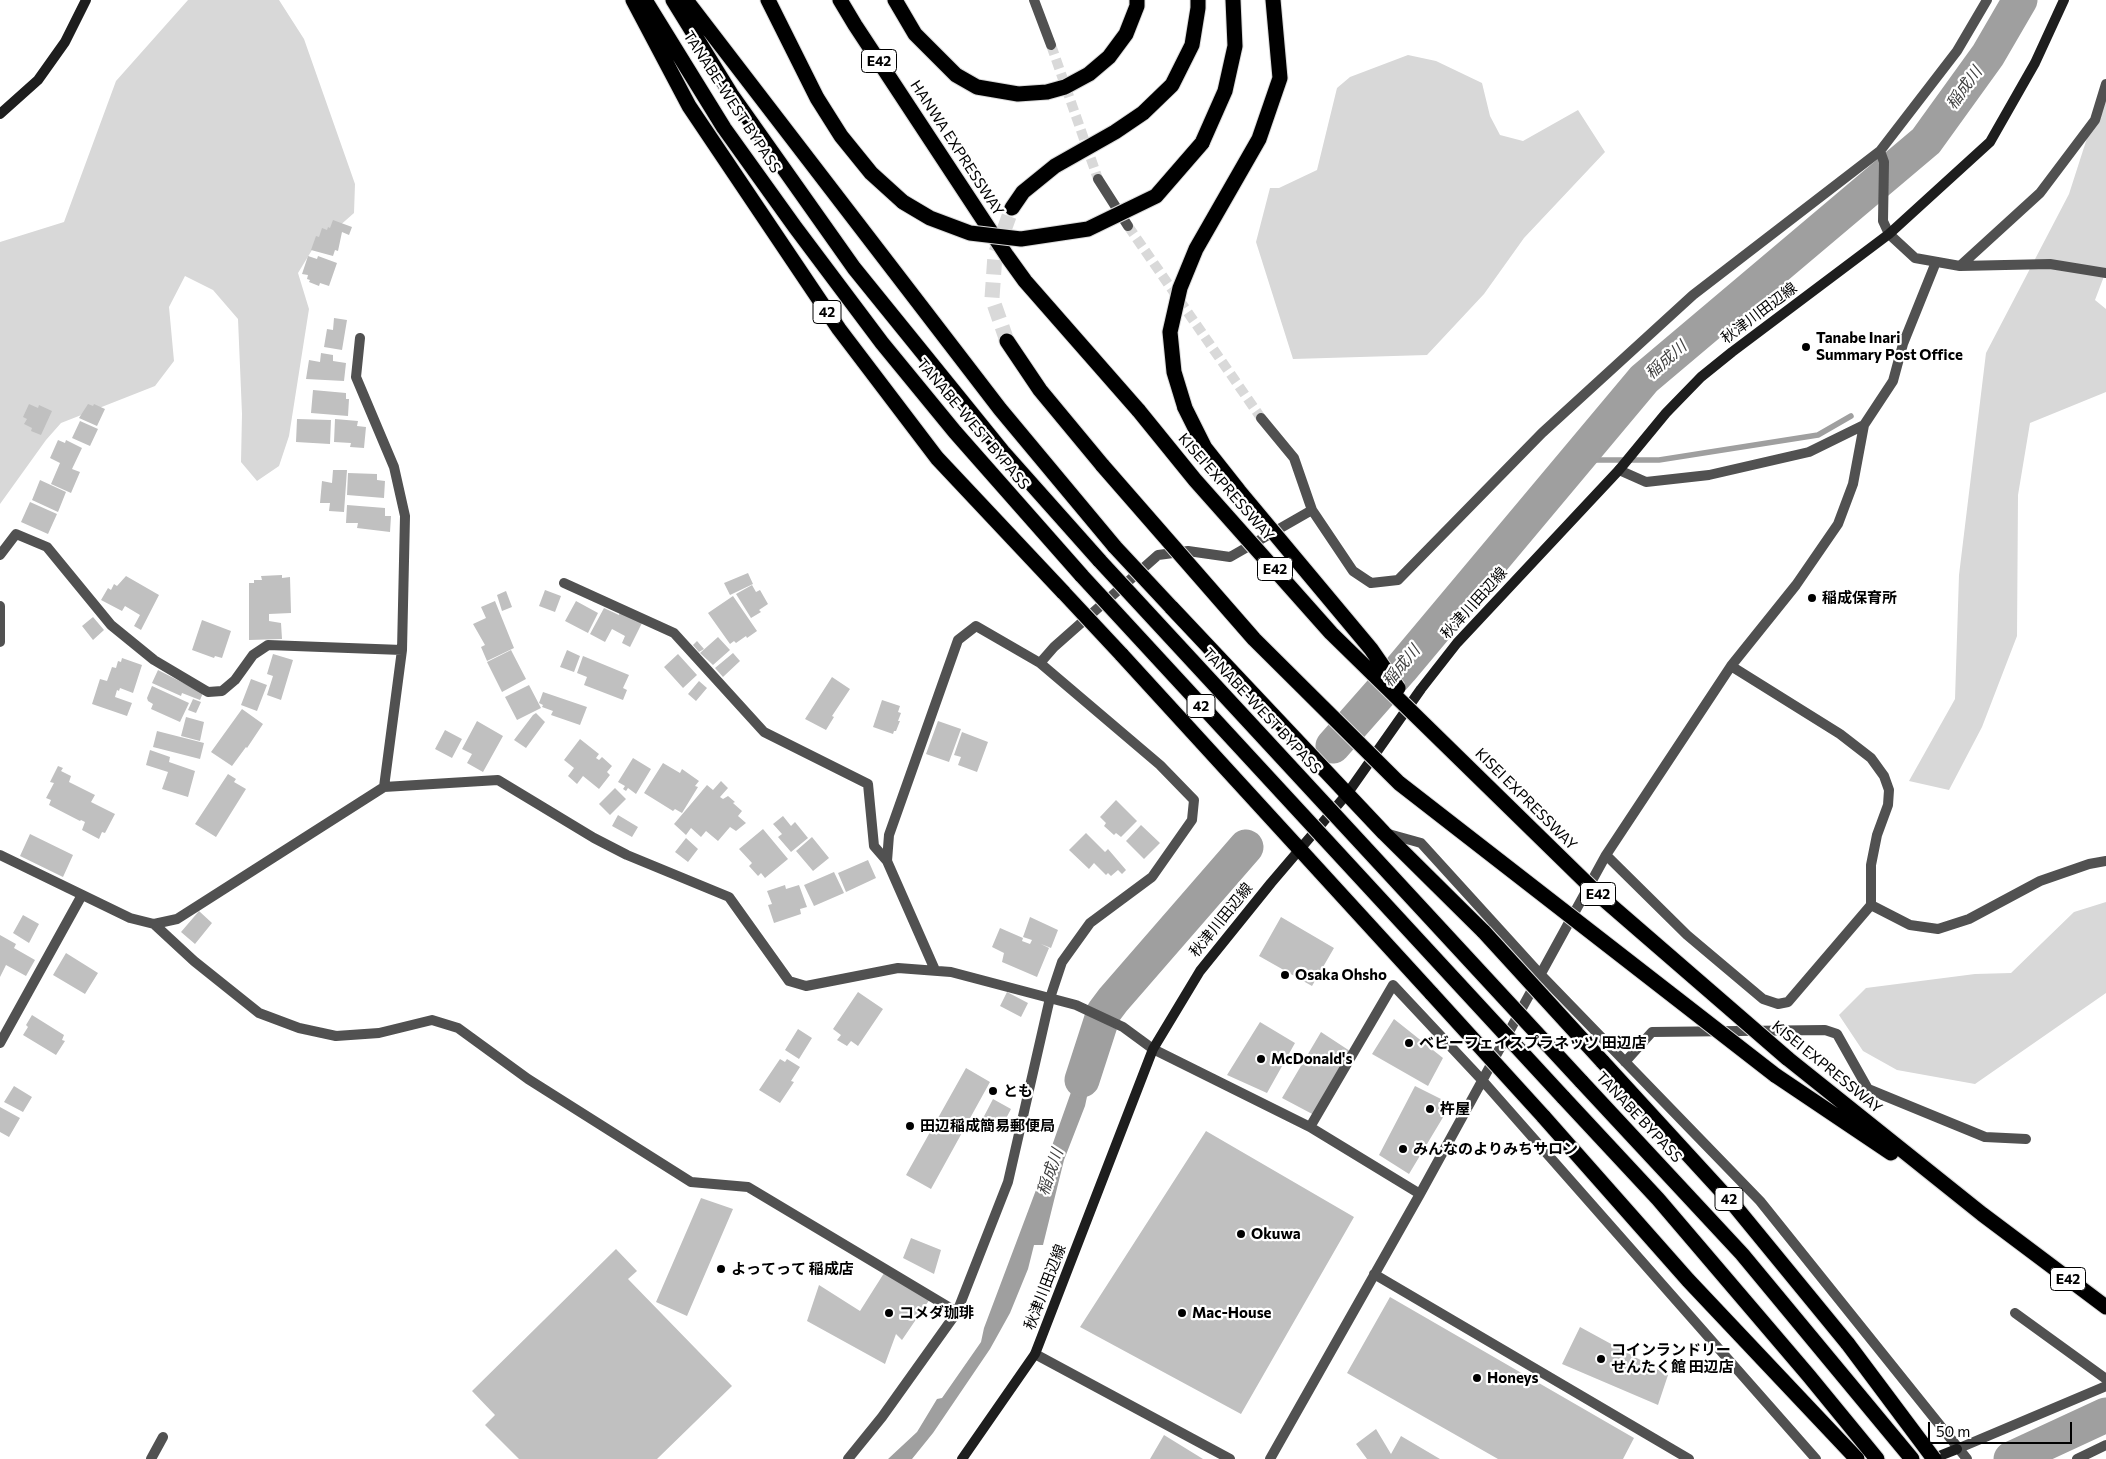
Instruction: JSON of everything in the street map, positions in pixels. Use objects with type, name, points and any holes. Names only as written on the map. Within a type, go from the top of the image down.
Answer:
[{"type":"highway","name":"42","points":[[633,0],[689,106],[839,329],[937,458],[1300,850]]},
{"type":"highway","name":"TANABE-WEST BYPASS","points":[[645,0],[724,128],[795,227],[870,328],[955,432],[1082,576],[1658,1199],[1877,1459]]},
{"type":"highway","name":"TANABE-WEST BYPASS","points":[[673,0],[731,94],[854,268],[1002,452],[1328,809]]},
{"type":"highway","points":[[686,0],[1000,409],[1115,547],[1347,794]]},
{"type":"highway","points":[[768,0],[817,98],[841,136],[871,173],[903,202],[930,218],[970,233],[1022,239],[1088,229],[1156,196],[1202,143],[1225,91],[1235,46],[1233,0]]},
{"type":"highway","name":"HANWA EXPRESSWAY","points":[[840,0],[996,240]]},
{"type":"highway","points":[[895,0],[915,34],[956,75],[977,87],[1018,94],[1047,92],[1065,87],[1089,74],[1109,57],[1126,34],[1137,6],[1137,0]]},
{"type":"highway","points":[[1012,208],[1023,192],[1055,166],[1115,132],[1143,113],[1172,85],[1192,45],[1198,0]]},
{"type":"highway","points":[[1272,0],[1280,78],[1259,138],[1196,249],[1180,288],[1170,332],[1174,372],[1185,408],[1205,448],[1371,649],[1420,719]]},
{"type":"highway","name":"KISEI EXPRESSWAY","points":[[996,240],[1025,281],[1139,411],[1195,480],[1331,633],[1600,896],[1786,1058],[2030,1252],[2106,1307]]},
{"type":"highway","points":[[1007,341],[1040,390],[1103,466],[1254,639],[1399,783],[1775,1075],[1982,1214]]},
{"type":"highway","name":"42","points":[[1347,794],[1484,932],[1734,1205],[1848,1344],[1933,1459]]},
{"type":"highway","name":"TANABE BYPASS","points":[[1328,809],[1742,1254],[1912,1459]]},
{"type":"highway","points":[[1300,850],[1543,1116],[1688,1280],[1857,1459]]},
{"type":"main road","points":[[0,114],[38,80],[65,42],[86,0]]},
{"type":"main road","name":"秋津川田辺線","points":[[962,1459],[1035,1354],[1153,1049],[1200,971],[1347,794],[1421,689],[1457,643],[1619,470],[1666,413],[1701,377],[1889,234],[1990,142],[2035,64],[2064,0]]},
{"type":"main road","points":[[1933,1459],[1957,1448]]},
{"type":"street","points":[[1034,0],[1051,45]]},
{"type":"street","points":[[1261,418],[1294,458],[1312,510],[1353,571],[1371,584],[1398,580],[1542,433],[1693,295],[1880,151],[1957,51],[1987,0]]},
{"type":"street","points":[[1960,266],[2040,194],[2095,120],[2106,84]]},
{"type":"street","points":[[1880,151],[1884,162],[1882,221],[1889,234],[1915,258],[1960,266],[2050,264],[2106,274]]},
{"type":"street","points":[[1098,179],[1128,226]]},
{"type":"street","points":[[1270,1459],[1420,1194],[1606,855],[1731,666],[1796,585],[1838,524],[1853,484],[1864,425],[1893,381],[1902,344],[1936,262]]},
{"type":"street","points":[[360,338],[356,376],[394,467],[405,516],[402,650],[384,787]]},
{"type":"street","points":[[1619,470],[1646,482],[1709,474],[1809,452],[1864,425]]},
{"type":"street","points":[[1040,663],[1054,647],[1158,555],[1188,551],[1230,557],[1312,510]]},
{"type":"street","points":[[0,555],[16,534],[47,547],[111,625],[154,660],[208,692],[222,691],[235,680],[252,655],[268,645],[402,650]]},
{"type":"street","points":[[564,583],[674,633],[764,732],[868,784],[874,846],[887,861],[935,970]]},
{"type":"street","points":[[0,606],[0,642]]},
{"type":"street","points":[[848,1459],[882,1417],[957,1312],[1008,1182],[1050,998],[1062,962],[1090,923],[1152,877],[1192,820],[1194,800],[1160,765],[1040,663],[976,626],[958,640],[889,835],[887,861]]},
{"type":"street","points":[[1606,855],[1687,935],[1763,999],[1778,1004],[1788,1002],[1871,905],[1871,865],[1876,835],[1888,805],[1890,790],[1884,776],[1871,758],[1840,734],[1731,666]]},
{"type":"street","points":[[0,855],[130,918],[154,924],[177,919],[384,787],[498,780],[594,838],[627,855],[729,898],[790,981],[806,986],[898,968],[935,970],[951,972],[1076,1005],[1123,1027],[1153,1049],[1310,1127],[1420,1194]]},
{"type":"street","points":[[1384,832],[1421,843],[1540,975],[1760,1201],[1967,1459]]},
{"type":"street","points":[[1871,905],[1910,925],[1938,929],[1969,919],[2040,881],[2089,864],[2106,861]]},
{"type":"street","points":[[0,1043],[82,895]]},
{"type":"street","points":[[154,924],[194,961],[259,1013],[299,1028],[336,1036],[379,1033],[432,1020],[458,1028],[528,1079],[691,1182],[748,1187],[957,1312]]},
{"type":"street","points":[[1310,1127],[1393,985],[1482,1080],[1816,1459]]},
{"type":"street","points":[[1625,1062],[1652,1032],[1825,1030],[1837,1034],[1868,1089],[1985,1137],[2026,1139]]},
{"type":"street","points":[[1374,1274],[1688,1459]]},
{"type":"street","points":[[2015,1313],[2106,1380]]},
{"type":"street","points":[[1035,1354],[1230,1459]]},
{"type":"street","points":[[1957,1448],[2106,1386]]},
{"type":"street","points":[[151,1459],[163,1437]]},
{"type":"street","points":[[2077,1459],[2106,1445]]},
{"type":"shaded area","points":[[188,0],[279,0],[304,39],[355,184],[354,213],[312,250],[298,273],[309,309],[289,436],[279,466],[257,481],[241,462],[242,414],[238,319],[213,290],[185,276],[169,307],[174,361],[155,386],[61,423],[46,440],[0,504],[0,242],[64,222],[116,81]]},
{"type":"shaded area","points":[[1408,55],[1436,61],[1482,83],[1490,116],[1500,135],[1523,141],[1578,110],[1605,152],[1524,238],[1484,294],[1427,355],[1293,359],[1256,242],[1270,188],[1279,188],[1317,170],[1337,88],[1350,77]]},
{"type":"shaded area","points":[[2106,79],[2106,271],[2095,300],[2106,309],[2106,392],[2030,423],[2018,495],[2017,636],[1982,727],[1949,790],[1909,781],[1955,699],[1959,575],[1986,353],[2069,194]]},
{"type":"shaded area","points":[[2106,902],[2106,993],[1975,1084],[1897,1070],[1863,1051],[1839,1015],[1866,988],[1975,974],[2011,973],[2074,912]]},
{"type":"water","points":[[1092,1033],[1100,1036],[1085,1106],[1064,1160],[1043,1245],[1034,1245],[1028,1269],[1010,1313],[990,1349],[933,1433],[912,1459],[888,1459],[917,1432],[937,1399],[942,1398],[981,1342],[984,1328],[1042,1174]]},
{"type":"building","points":[[333,220],[352,227],[349,235],[342,232],[338,251],[335,250],[333,256],[311,250],[316,236],[319,237],[322,228],[327,230],[328,227],[330,228]]},
{"type":"building","points":[[308,256],[317,259],[318,256],[337,263],[329,286],[320,283],[319,286],[309,282],[310,280],[307,279],[308,275],[302,274]]},
{"type":"building","points":[[334,318],[347,320],[342,350],[324,347],[327,329],[333,330]]},
{"type":"building","points":[[321,353],[333,355],[333,361],[346,363],[344,381],[306,379],[309,360],[320,362]]},
{"type":"building","points":[[313,390],[346,393],[346,399],[349,399],[348,416],[311,413]]},
{"type":"building","points":[[29,404],[38,408],[39,405],[52,411],[41,435],[31,431],[32,428],[24,424],[27,419],[23,417]]},
{"type":"building","points":[[88,404],[93,406],[94,404],[105,409],[97,426],[79,418]]},
{"type":"building","points":[[297,419],[331,420],[330,444],[296,442]]},
{"type":"building","points":[[335,419],[358,421],[357,426],[366,427],[364,448],[350,447],[351,443],[334,442]]},
{"type":"building","points":[[80,421],[98,429],[90,446],[72,438]]},
{"type":"building","points":[[58,440],[65,443],[66,440],[82,448],[72,469],[80,472],[71,493],[51,484],[60,463],[50,458]]},
{"type":"building","points":[[333,470],[347,470],[344,512],[329,511],[330,503],[320,503],[322,481],[332,483]]},
{"type":"building","points":[[348,473],[377,474],[377,480],[385,481],[384,498],[347,495]]},
{"type":"building","points":[[40,480],[66,492],[58,512],[32,500]]},
{"type":"building","points":[[30,502],[57,514],[48,534],[21,522]]},
{"type":"building","points":[[347,505],[385,508],[385,516],[391,516],[390,532],[357,528],[358,523],[346,523]]},
{"type":"building","points":[[748,573],[753,584],[730,595],[724,583]]},
{"type":"building","points":[[282,575],[282,578],[290,577],[291,613],[269,614],[269,621],[281,623],[282,639],[249,640],[249,583],[254,583],[254,580],[262,580],[261,576]]},
{"type":"building","points":[[126,576],[159,595],[141,630],[134,626],[140,615],[125,606],[122,611],[101,600],[108,588],[111,590],[114,584],[117,586]]},
{"type":"building","points":[[752,585],[756,592],[760,590],[768,604],[759,610],[761,612],[751,618],[736,594]]},
{"type":"building","points":[[545,590],[561,596],[555,612],[539,606]]},
{"type":"building","points":[[506,591],[512,607],[502,611],[497,595]]},
{"type":"building","points":[[733,596],[757,631],[747,638],[746,636],[736,643],[734,641],[730,644],[708,613]]},
{"type":"building","points":[[495,601],[514,648],[487,661],[481,647],[485,645],[473,624],[486,618],[481,607]]},
{"type":"building","points":[[576,601],[598,613],[588,633],[565,621]]},
{"type":"building","points":[[604,608],[619,615],[620,612],[642,623],[630,647],[622,643],[625,636],[612,629],[605,642],[590,634]]},
{"type":"building","points":[[93,617],[104,630],[93,640],[82,626]]},
{"type":"building","points":[[202,620],[231,631],[222,658],[215,656],[214,658],[192,650]]},
{"type":"building","points":[[718,637],[730,650],[713,665],[700,653]]},
{"type":"building","points":[[697,641],[704,649],[699,652],[693,645]]},
{"type":"building","points":[[511,650],[526,679],[502,692],[487,662]]},
{"type":"building","points":[[567,650],[580,656],[574,672],[560,667]]},
{"type":"building","points":[[733,653],[740,661],[723,677],[715,668]]},
{"type":"building","points":[[273,654],[293,660],[281,700],[267,695],[273,676],[267,674]]},
{"type":"building","points":[[678,654],[697,675],[683,688],[664,667]]},
{"type":"building","points":[[583,656],[629,675],[623,688],[627,690],[623,700],[584,685],[587,677],[577,673]]},
{"type":"building","points":[[122,658],[142,665],[133,693],[120,688],[119,691],[117,690],[115,697],[132,703],[127,716],[92,704],[100,679],[107,681],[112,667],[116,668],[118,661],[121,662]]},
{"type":"building","points":[[158,670],[203,693],[200,700],[182,693],[181,696],[152,683]]},
{"type":"building","points":[[832,677],[850,689],[832,716],[834,717],[826,730],[805,719]]},
{"type":"building","points":[[251,679],[267,685],[257,711],[241,705]]},
{"type":"building","points":[[699,681],[707,688],[696,701],[688,694]]},
{"type":"building","points":[[529,685],[541,708],[517,720],[505,697]]},
{"type":"building","points":[[152,686],[189,703],[180,722],[151,709],[153,704],[147,698]]},
{"type":"building","points":[[543,692],[587,707],[580,725],[551,715],[553,711],[542,707],[543,705],[539,703]]},
{"type":"building","points":[[193,699],[201,702],[196,713],[188,710]]},
{"type":"building","points":[[882,700],[900,706],[898,712],[901,713],[898,721],[900,721],[893,734],[873,727]]},
{"type":"building","points":[[242,709],[263,724],[232,766],[211,752]]},
{"type":"building","points":[[536,713],[545,722],[526,748],[514,740]]},
{"type":"building","points":[[186,717],[204,722],[200,741],[181,736]]},
{"type":"building","points":[[477,721],[503,736],[483,772],[467,763],[472,754],[462,749]]},
{"type":"building","points":[[938,721],[961,729],[949,762],[926,754]]},
{"type":"building","points":[[445,730],[462,739],[452,758],[435,749]]},
{"type":"building","points":[[157,731],[204,743],[200,759],[153,747]]},
{"type":"building","points":[[962,732],[988,742],[977,772],[958,765],[961,757],[954,755]]},
{"type":"building","points":[[580,739],[599,754],[596,758],[599,760],[602,757],[612,766],[607,772],[610,775],[599,789],[583,776],[577,784],[568,776],[574,768],[564,760]]},
{"type":"building","points":[[150,750],[170,757],[169,762],[195,771],[188,797],[162,789],[168,772],[146,765]]},
{"type":"building","points":[[633,758],[651,769],[636,794],[628,788],[626,791],[623,789],[625,786],[618,782]]},
{"type":"building","points":[[663,763],[680,773],[682,769],[699,781],[695,786],[698,787],[682,813],[675,809],[673,811],[644,793]]},
{"type":"building","points":[[58,766],[63,768],[61,771],[71,776],[69,782],[95,795],[91,802],[115,814],[105,833],[102,832],[99,839],[82,830],[85,822],[49,805],[51,800],[46,798],[54,783],[50,782]]},
{"type":"building","points":[[228,774],[236,779],[234,782],[246,789],[216,837],[195,824]]},
{"type":"building","points":[[721,781],[728,788],[720,797],[723,799],[728,796],[735,802],[733,803],[742,811],[738,816],[746,823],[736,831],[730,827],[718,841],[706,831],[701,837],[691,828],[686,835],[674,824],[707,785],[713,790]]},
{"type":"building","points":[[615,788],[626,799],[610,815],[599,804]]},
{"type":"building","points":[[1116,800],[1137,821],[1121,837],[1116,833],[1114,835],[1104,826],[1106,823],[1100,817]]},
{"type":"building","points":[[618,815],[638,827],[632,837],[612,826]]},
{"type":"building","points":[[783,816],[791,826],[795,822],[808,838],[791,852],[778,837],[782,834],[773,824]]},
{"type":"building","points":[[1141,825],[1160,843],[1144,859],[1126,841]]},
{"type":"building","points":[[763,829],[788,859],[765,878],[761,873],[758,876],[749,866],[752,863],[739,849]]},
{"type":"building","points":[[1086,833],[1105,852],[1108,849],[1126,870],[1122,874],[1118,870],[1111,876],[1108,873],[1106,875],[1094,863],[1089,869],[1069,850]]},
{"type":"building","points":[[30,834],[73,855],[63,877],[20,856]]},
{"type":"building","points":[[812,837],[829,858],[813,871],[796,851]]},
{"type":"building","points":[[686,838],[698,849],[688,862],[675,852]]},
{"type":"building","points":[[868,860],[876,878],[846,892],[838,873]]},
{"type":"building","points":[[834,872],[844,893],[814,906],[804,885]]},
{"type":"building","points":[[785,885],[786,889],[799,885],[807,907],[800,909],[801,914],[774,923],[768,905],[772,904],[767,891]]},
{"type":"building","points":[[199,911],[212,923],[195,944],[181,932]]},
{"type":"building","points":[[23,915],[39,924],[29,943],[13,933]]},
{"type":"building","points":[[1030,917],[1058,930],[1051,948],[1041,944],[1049,948],[1037,977],[1002,962],[1004,953],[992,947],[1000,928],[1023,938],[1022,941],[1030,944],[1032,940],[1023,937]]},
{"type":"building","points":[[1281,917],[1334,948],[1312,986],[1259,956]]},
{"type":"building","points":[[0,935],[16,944],[14,948],[35,960],[26,976],[6,965],[0,977]]},
{"type":"building","points":[[66,953],[98,973],[85,994],[53,975]]},
{"type":"building","points":[[858,992],[883,1009],[858,1046],[851,1041],[847,1046],[837,1040],[841,1035],[833,1029]]},
{"type":"building","points":[[1007,992],[1028,1003],[1021,1017],[1000,1006]]},
{"type":"building","points":[[32,1015],[64,1035],[62,1040],[65,1041],[56,1055],[23,1035]]},
{"type":"building","points":[[1394,1019],[1443,1058],[1428,1086],[1372,1054]]},
{"type":"building","name":"McDonald's","points":[[1260,1022],[1295,1043],[1267,1093],[1227,1075]]},
{"type":"building","points":[[798,1029],[812,1038],[799,1059],[785,1050]]},
{"type":"building","points":[[1321,1032],[1353,1053],[1316,1116],[1282,1098]]},
{"type":"building","points":[[780,1059],[785,1062],[787,1059],[800,1067],[791,1081],[794,1082],[780,1103],[759,1090]]},
{"type":"building","points":[[966,1068],[990,1082],[931,1189],[906,1175]]},
{"type":"building","points":[[14,1086],[32,1097],[23,1112],[4,1102]]},
{"type":"building","points":[[1415,1086],[1451,1104],[1409,1174],[1379,1155]]},
{"type":"building","points":[[993,1099],[1011,1109],[999,1132],[981,1122]]},
{"type":"building","points":[[0,1107],[20,1118],[9,1137],[0,1132]]},
{"type":"building","points":[[1206,1131],[1354,1217],[1241,1414],[1080,1327]]},
{"type":"building","points":[[701,1198],[733,1209],[687,1316],[656,1302]]},
{"type":"building","points":[[911,1238],[941,1250],[934,1274],[903,1258]]},
{"type":"building","points":[[616,1249],[637,1271],[628,1279],[732,1386],[657,1459],[519,1459],[485,1425],[495,1415],[472,1391]]},
{"type":"building","name":"コメダ珈琲","points":[[886,1270],[932,1296],[902,1340],[896,1334],[885,1364],[807,1321],[819,1285],[860,1311]]},
{"type":"building","points":[[1390,1297],[1634,1438],[1623,1459],[1498,1459],[1347,1373]]},
{"type":"building","points":[[1580,1327],[1668,1375],[1658,1405],[1562,1364]]},
{"type":"building","points":[[1376,1429],[1391,1454],[1401,1436],[1440,1459],[1367,1459],[1356,1444]]},
{"type":"building","points":[[1164,1435],[1203,1459],[1150,1459]]},
{"type":"waterway","name":"稲成川","points":[[1333,746],[1401,669],[1644,379],[1926,141],[1988,55],[2020,0]]},
{"type":"waterway","points":[[1576,460],[1659,460],[1818,435],[1851,416]]},
{"type":"waterway","name":"稲成川","points":[[1082,1080],[1104,1012],[1246,847]]},
{"type":"waterway","points":[[2011,1459],[2106,1415]]},
{"type":"tunnel","points":[[1051,45],[1098,179]]},
{"type":"tunnel","points":[[1007,341],[992,298],[995,255],[1012,208]]},
{"type":"tunnel","points":[[1128,226],[1261,418]]},
{"type":"place","name":"Tanabe Inari Summary Post Office","points":[[1806,347]]},
{"type":"place","name":"稲成保育所","points":[[1812,598]]},
{"type":"place","name":"Osaka Ohsho","points":[[1285,975]]},
{"type":"place","name":"ベビーフェイスプラネッツ 田辺店","points":[[1409,1043]]},
{"type":"place","name":"McDonald's","points":[[1261,1059]]},
{"type":"place","name":"とも","points":[[993,1091]]},
{"type":"place","name":"杵屋","points":[[1430,1109]]},
{"type":"place","name":"田辺稲成簡易郵便局","points":[[910,1126]]},
{"type":"place","name":"みんなのよりみちサロン","points":[[1403,1149]]},
{"type":"place","name":"Okuwa","points":[[1241,1234]]},
{"type":"place","name":"よってって 稲成店","points":[[721,1269]]},
{"type":"place","name":"コメダ珈琲","points":[[889,1313]]},
{"type":"place","name":"Mac-House","points":[[1182,1313]]},
{"type":"place","name":"コインランドリー せんたく館 田辺店","points":[[1601,1359]]},
{"type":"place","name":"Honeys","points":[[1477,1378]]}]
